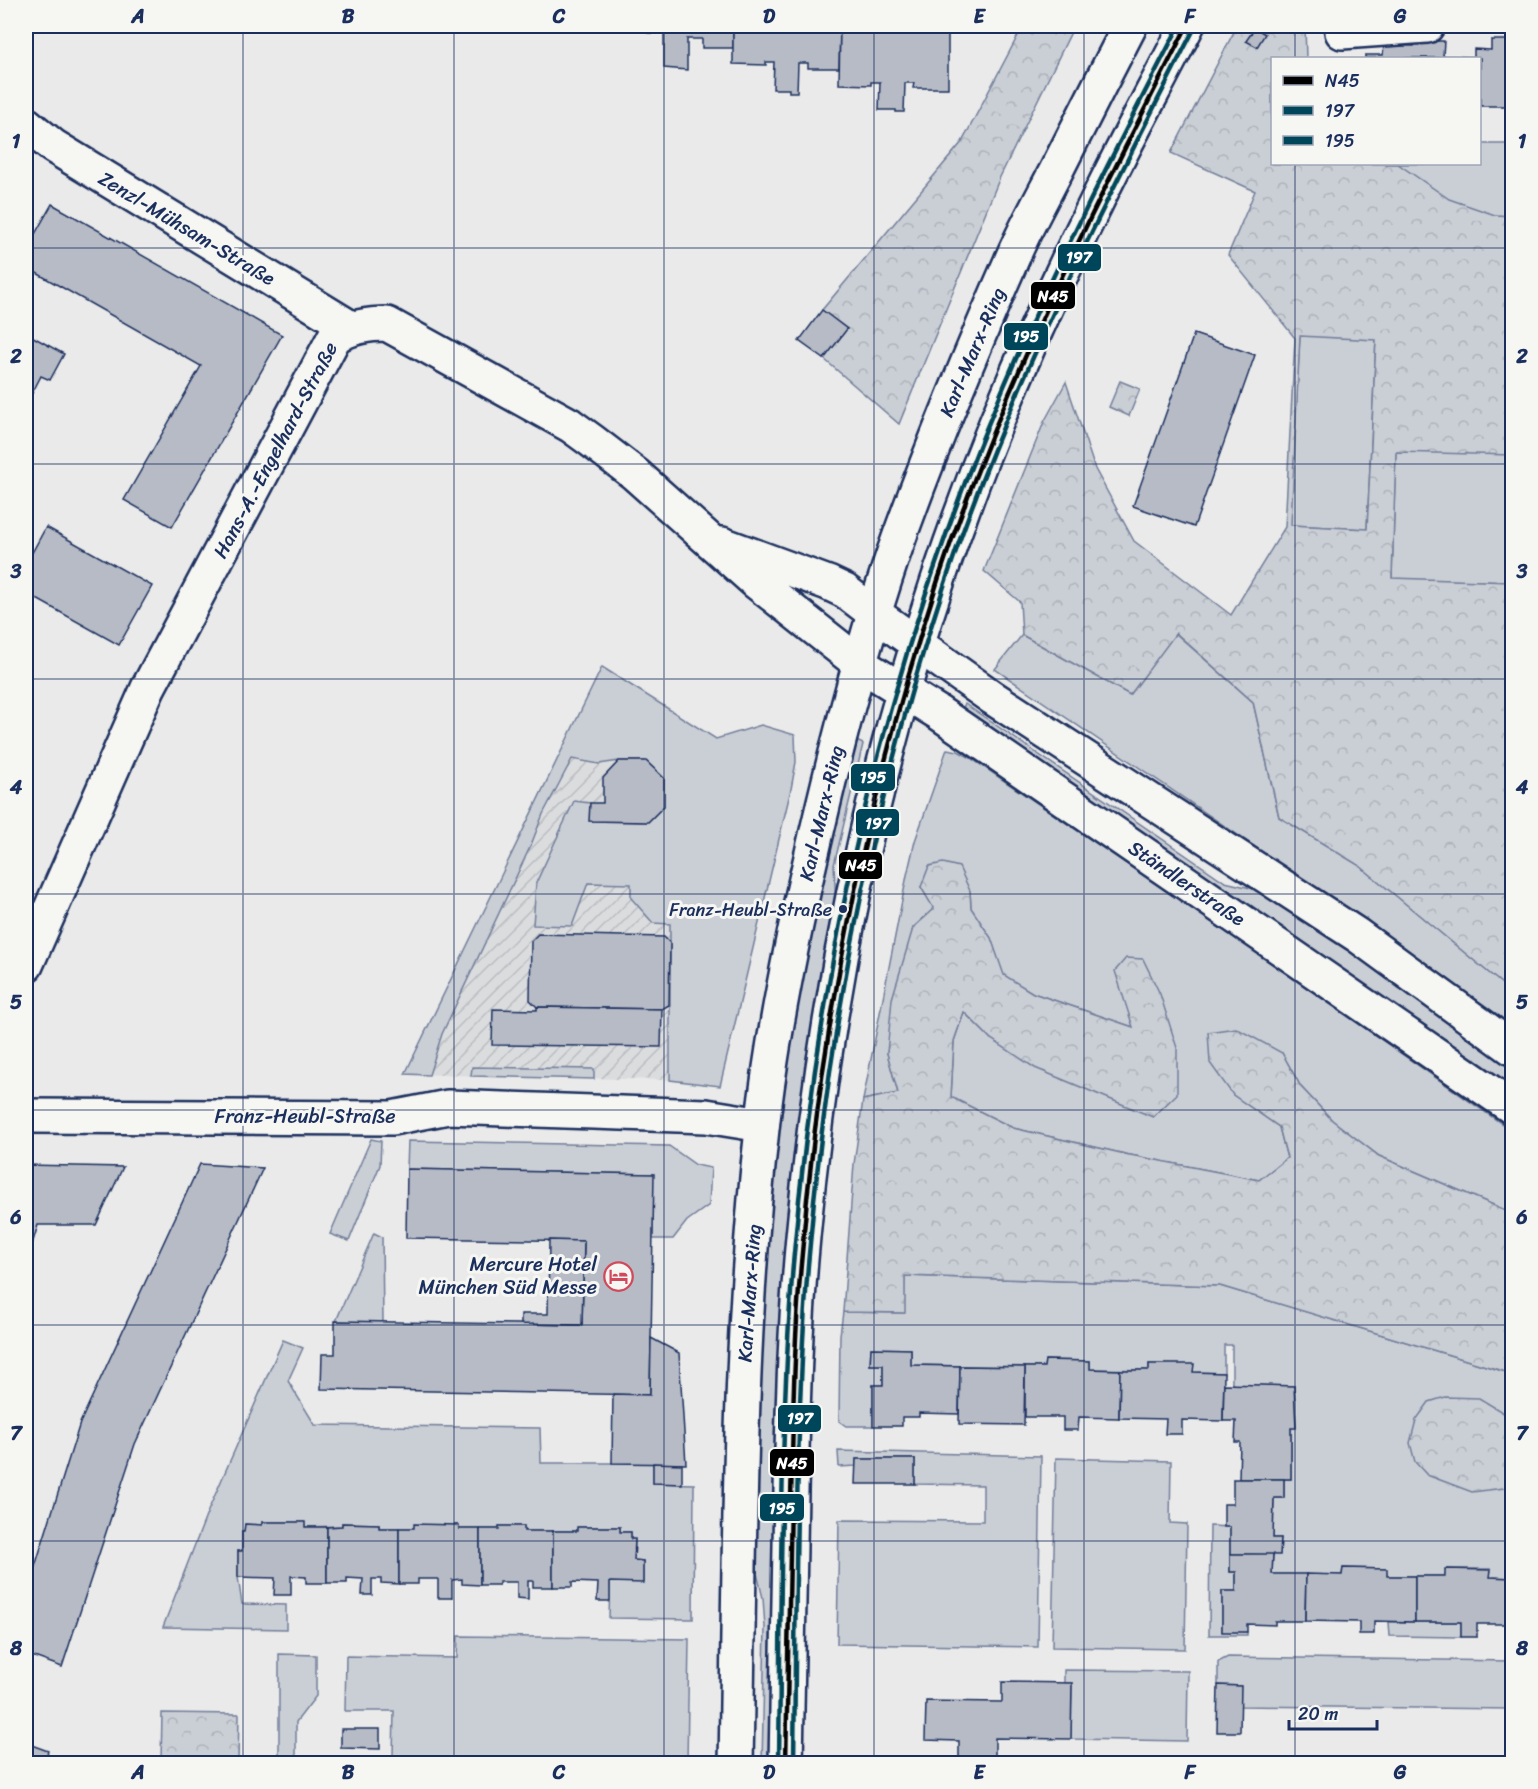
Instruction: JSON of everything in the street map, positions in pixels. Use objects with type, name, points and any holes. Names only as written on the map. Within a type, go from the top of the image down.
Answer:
[{"type":"main road","name":"Karl-Marx-Ring","points":[[736,1764],[744,1343],[750,1250],[762,1125],[780,1006],[800,903],[842,724],[894,553],[944,419],[1012,258],[1130,26]]},
{"type":"main road","points":[[786,1764],[794,1384],[803,1239],[828,1037],[855,888],[918,645],[938,580],[978,471],[1020,364],[1096,203],[1187,26]]},
{"type":"main road","points":[[1342,32],[1427,26]]},
{"type":"main road","name":"Zenzl-Mühsam-Straße","points":[[26,124],[53,146],[351,328]]},
{"type":"main road","name":"Hans-A.-Engelhard-Straße","points":[[26,965],[148,688],[335,336],[351,328],[369,324],[387,324],[570,425],[634,474],[754,581],[860,664]]},
{"type":"main road","name":"Hans-A.-Engelhard-Straße","points":[[709,539],[828,583],[845,591],[875,614]]},
{"type":"main road","points":[[875,614],[993,698],[1357,935],[1512,1048]]},
{"type":"main road","name":"Ständlerstraße","points":[[860,664],[905,690],[1512,1107]]},
{"type":"main road","name":"Franz-Heubl-Straße","points":[[26,1116],[392,1118],[448,1107],[706,1116],[762,1125]]},
{"type":"shaded area","points":[[602,667],[716,739],[670,878],[670,1080],[405,1074]]},
{"type":"green space","points":[[1023,26],[1074,26],[1000,177],[899,424],[824,359],[847,329],[822,310],[962,142]]},
{"type":"green space","points":[[1237,26],[1305,26],[1306,57],[1271,57],[1271,165],[1399,165],[1449,199],[1495,215],[1512,216],[1512,455],[1396,452],[1392,578],[1512,582],[1512,992],[1360,866],[1279,817],[1253,702],[1176,633],[1130,695],[1022,635],[1020,602],[984,571],[1044,422],[1066,382],[1095,469],[1134,541],[1231,615],[1285,527],[1295,338],[1228,255],[1255,191],[1171,153]],"holes":[[[1300,336],[1376,340],[1367,529],[1291,525]]]},
{"type":"green space","points":[[1481,144],[1512,144],[1512,216],[1375,212],[1375,165],[1481,165]]},
{"type":"green space","points":[[1400,312],[1512,316],[1512,582],[1392,579]]},
{"type":"green space","points":[[1300,335],[1376,339],[1367,529],[1290,525]]},
{"type":"green space","points":[[1120,381],[1140,389],[1129,416],[1109,407]]},
{"type":"green space","points":[[1175,633],[1253,702],[1279,817],[1360,866],[1512,992],[1512,1025],[995,669],[1022,635],[1130,695]]},
{"type":"green space","points":[[602,667],[716,739],[761,725],[795,735],[796,762],[791,789],[720,1086],[670,1080],[670,924],[653,923],[631,898],[631,884],[588,883],[572,926],[533,925],[536,883],[574,801],[590,803],[590,821],[648,822],[664,806],[664,778],[646,761],[599,764],[572,759],[543,814],[531,845],[442,1034],[429,1075],[405,1074]]},
{"type":"green space","points":[[965,704],[1225,882],[1259,890],[1375,969],[1512,1070],[1512,1087],[961,710]]},
{"type":"green space","points":[[854,740],[863,744],[834,865],[836,904],[772,1763],[762,1764],[765,1627],[763,1598],[755,1565],[760,1345],[773,1170],[789,1049],[815,902]]},
{"type":"green space","points":[[947,749],[958,751],[969,757],[1260,955],[1512,1131],[1512,1213],[1379,1156],[1332,1120],[1301,1087],[1282,1053],[1233,1095],[1279,1127],[1287,1158],[1259,1180],[1125,1154],[1013,1128],[951,1097],[954,1041],[964,1012],[991,1039],[1133,1027],[1033,993],[1003,975],[991,938],[971,908],[970,891],[921,887],[934,908],[913,928],[887,1053],[898,1093],[863,1100],[915,841]]},
{"type":"green space","points":[[943,863],[959,867],[970,891],[971,908],[991,938],[1004,975],[1033,993],[1133,1027],[1115,971],[1126,958],[1143,959],[1160,994],[1177,1048],[1177,1094],[1153,1117],[1035,1068],[991,1039],[964,1012],[954,1041],[951,1097],[1013,1128],[1125,1154],[1259,1180],[1287,1158],[1279,1127],[1233,1095],[1210,1063],[1208,1032],[1236,1028],[1282,1053],[1301,1087],[1332,1120],[1379,1156],[1512,1213],[1512,1375],[1220,1286],[905,1276],[905,1313],[843,1312],[854,1164],[863,1100],[898,1093],[887,1053],[892,999],[913,928],[934,909],[921,887],[929,866]]},
{"type":"green space","points":[[472,1067],[594,1069],[594,1079],[471,1076]]},
{"type":"green space","points":[[371,1139],[381,1141],[380,1165],[349,1241],[330,1234]]},
{"type":"green space","points":[[408,1141],[669,1146],[696,1165],[711,1168],[709,1205],[687,1221],[673,1239],[653,1239],[653,1174],[407,1169]]},
{"type":"green space","points":[[374,1233],[382,1237],[383,1322],[336,1321]]},
{"type":"green space","points":[[905,1276],[1220,1286],[1506,1372],[1512,1375],[1512,1578],[1490,1577],[1490,1569],[1446,1569],[1445,1576],[1387,1576],[1386,1569],[1343,1568],[1342,1575],[1272,1574],[1273,1554],[1280,1554],[1281,1538],[1273,1538],[1274,1498],[1284,1498],[1284,1479],[1291,1479],[1291,1428],[1296,1427],[1294,1386],[1232,1385],[1232,1345],[1224,1345],[1224,1373],[1193,1372],[1193,1365],[1149,1364],[1149,1370],[1090,1369],[1090,1361],[1045,1360],[1044,1367],[911,1365],[911,1349],[871,1348],[870,1365],[883,1365],[883,1385],[873,1385],[873,1426],[846,1426],[839,1421],[840,1335],[843,1312],[904,1313]]},
{"type":"green space","points":[[283,1340],[303,1348],[288,1381],[315,1425],[540,1428],[541,1463],[653,1463],[653,1483],[694,1484],[693,1619],[609,1618],[610,1582],[643,1582],[643,1561],[634,1560],[635,1540],[631,1539],[631,1532],[620,1532],[620,1527],[578,1527],[577,1531],[524,1531],[524,1526],[499,1526],[499,1529],[459,1529],[458,1525],[379,1528],[379,1524],[342,1523],[342,1526],[305,1527],[304,1522],[262,1522],[262,1525],[245,1524],[244,1532],[242,1532],[242,1551],[238,1551],[238,1577],[242,1604],[286,1605],[286,1629],[163,1627],[208,1511]]},
{"type":"green space","points":[[1445,1397],[1479,1398],[1512,1418],[1512,1487],[1472,1492],[1427,1475],[1415,1462],[1410,1443],[1416,1420],[1429,1402]]},
{"type":"green space","points":[[838,1451],[1041,1456],[1038,1647],[837,1644],[839,1520],[983,1521],[983,1485],[915,1484],[915,1459],[856,1459],[856,1466],[839,1467]]},
{"type":"green space","points":[[1056,1458],[1171,1461],[1170,1523],[1187,1524],[1185,1649],[1052,1647]]},
{"type":"green space","points":[[1210,1526],[1230,1527],[1230,1572],[1236,1572],[1236,1591],[1222,1591],[1222,1631],[1247,1632],[1247,1635],[1209,1635]]},
{"type":"green space","points":[[1389,1622],[1461,1622],[1461,1637],[1390,1636]]},
{"type":"green space","points":[[458,1636],[689,1639],[687,1763],[393,1757],[394,1711],[345,1711],[346,1656],[457,1658]]},
{"type":"green space","points":[[279,1654],[316,1655],[316,1696],[296,1722],[296,1763],[279,1763]]},
{"type":"green space","points":[[1228,1657],[1512,1661],[1512,1709],[1240,1706],[1240,1686],[1218,1685],[1218,1662]]},
{"type":"green space","points":[[1064,1670],[1188,1671],[1187,1741],[1071,1739],[1072,1683],[1064,1683]]},
{"type":"green space","points":[[162,1713],[239,1714],[238,1762],[161,1761]]},
{"type":"building","points":[[648,26],[733,26],[733,48],[702,48],[702,39],[687,39],[687,70],[664,68],[664,33],[648,33]]},
{"type":"building","points":[[733,26],[840,26],[839,68],[808,68],[808,63],[798,63],[797,92],[789,92],[789,89],[773,89],[774,62],[766,62],[766,65],[733,64]]},
{"type":"building","points":[[869,26],[929,26],[929,33],[948,33],[948,88],[913,88],[914,83],[905,83],[904,112],[896,112],[896,110],[879,110],[880,82],[871,82],[871,85],[839,84],[840,28],[869,28]]},
{"type":"building","points":[[1255,28],[1265,34],[1257,47],[1246,41]]},
{"type":"building","points":[[1491,40],[1512,40],[1512,106],[1481,106],[1481,57],[1474,57],[1474,49],[1491,50]]},
{"type":"building","points":[[1414,41],[1444,41],[1443,56],[1474,57],[1365,57],[1365,55],[1383,55],[1384,45],[1414,46]]},
{"type":"building","points":[[52,204],[282,335],[172,527],[124,500],[201,366],[26,267],[26,250]]},
{"type":"building","points":[[822,310],[847,329],[824,359],[799,341]]},
{"type":"building","points":[[26,333],[64,354],[50,380],[41,376],[26,405]]},
{"type":"building","points":[[1194,334],[1255,355],[1194,527],[1133,506]]},
{"type":"building","points":[[46,527],[152,586],[119,645],[26,593],[26,564]]},
{"type":"building","points":[[619,761],[646,761],[664,778],[664,806],[648,822],[589,821],[590,803],[603,803],[603,778]]},
{"type":"building","points":[[538,934],[664,937],[670,943],[669,1005],[662,1009],[537,1007],[530,1000],[531,941]]},
{"type":"building","points":[[537,1007],[662,1009],[661,1047],[492,1045],[493,1009],[537,1010]]},
{"type":"building","points":[[200,1164],[263,1168],[135,1444],[62,1667],[26,1654],[26,1592],[80,1423]]},
{"type":"building","points":[[26,1165],[123,1167],[96,1225],[38,1225],[26,1264]]},
{"type":"building","name":"Mercure Hotel München Süd Messe","points":[[407,1169],[654,1174],[650,1395],[321,1389],[322,1354],[335,1354],[335,1321],[582,1325],[584,1241],[406,1238]]},
{"type":"building","points":[[549,1240],[584,1241],[582,1325],[521,1324],[521,1314],[548,1314]]},
{"type":"building","points":[[651,1338],[679,1353],[686,1464],[612,1463],[613,1394],[650,1395]]},
{"type":"building","points":[[871,1348],[911,1349],[911,1365],[960,1366],[959,1414],[919,1413],[919,1417],[902,1417],[902,1426],[873,1426],[873,1385],[883,1385],[883,1365],[870,1365]]},
{"type":"building","points":[[1045,1360],[1090,1361],[1090,1369],[1120,1370],[1119,1418],[1079,1417],[1078,1430],[1063,1430],[1063,1417],[1025,1417],[1025,1367],[1044,1367]]},
{"type":"building","points":[[1149,1364],[1194,1364],[1193,1372],[1224,1373],[1223,1421],[1182,1420],[1182,1434],[1165,1434],[1166,1419],[1119,1418],[1120,1370],[1149,1370]]},
{"type":"building","points":[[960,1366],[1025,1367],[1024,1425],[959,1424]]},
{"type":"building","points":[[1224,1384],[1294,1386],[1296,1428],[1291,1428],[1291,1479],[1239,1479],[1240,1442],[1235,1442],[1236,1421],[1223,1421]]},
{"type":"building","points":[[856,1459],[915,1459],[915,1484],[855,1484]]},
{"type":"building","points":[[653,1463],[682,1464],[682,1484],[653,1483]]},
{"type":"building","points":[[1233,1479],[1284,1479],[1284,1498],[1274,1498],[1273,1538],[1281,1538],[1280,1555],[1230,1554],[1230,1527],[1224,1527],[1224,1504],[1233,1504]]},
{"type":"building","points":[[262,1522],[305,1522],[305,1527],[327,1527],[327,1583],[306,1583],[306,1577],[291,1576],[291,1595],[274,1595],[275,1578],[238,1577],[238,1551],[242,1551],[242,1532],[244,1532],[245,1524],[262,1525]]},
{"type":"building","points":[[342,1523],[379,1524],[379,1528],[399,1528],[399,1584],[381,1583],[381,1579],[372,1579],[372,1595],[362,1595],[363,1579],[347,1578],[347,1583],[327,1583],[327,1527],[342,1526]]},
{"type":"building","points":[[414,1524],[458,1525],[459,1529],[480,1529],[480,1585],[462,1584],[462,1579],[452,1580],[452,1598],[438,1598],[438,1579],[418,1579],[418,1584],[399,1584],[399,1528],[414,1528]]},
{"type":"building","points":[[499,1526],[524,1526],[524,1531],[553,1531],[553,1587],[533,1587],[533,1581],[528,1581],[528,1599],[517,1598],[517,1582],[480,1585],[480,1529],[499,1529]]},
{"type":"building","points":[[577,1527],[620,1527],[620,1532],[631,1532],[631,1539],[635,1539],[634,1560],[643,1561],[643,1583],[610,1582],[610,1601],[597,1601],[598,1583],[572,1582],[572,1587],[553,1587],[553,1531],[577,1531]]},
{"type":"building","points":[[1230,1554],[1273,1554],[1272,1574],[1306,1574],[1305,1621],[1275,1621],[1275,1625],[1247,1624],[1247,1632],[1222,1632],[1222,1591],[1236,1591],[1236,1572],[1230,1572]]},
{"type":"building","points":[[1343,1568],[1387,1569],[1387,1576],[1415,1576],[1415,1622],[1374,1621],[1374,1634],[1359,1634],[1359,1622],[1305,1621],[1306,1574],[1342,1575]]},
{"type":"building","points":[[1445,1569],[1491,1570],[1490,1577],[1512,1578],[1512,1624],[1477,1624],[1477,1637],[1461,1637],[1461,1622],[1415,1622],[1415,1576],[1445,1576]]},
{"type":"building","points":[[1002,1682],[1072,1683],[1071,1739],[995,1738],[995,1764],[959,1764],[959,1741],[925,1740],[926,1701],[1002,1702]]},
{"type":"building","points":[[1218,1685],[1241,1686],[1240,1732],[1217,1732]]},
{"type":"building","points":[[341,1729],[380,1729],[380,1749],[341,1748]]},
{"type":"building","points":[[26,1743],[48,1751],[44,1764],[26,1764]]},
{"type":"building","points":[[1150,1759],[1179,1759],[1179,1764],[1150,1764]]},
{"type":"transit line","name":"195","points":[[779,1764],[783,1451],[793,1264],[814,1077],[846,891],[867,799],[918,618],[972,464],[1055,273],[1179,26]]},
{"type":"transit line","name":"N45","points":[[786,1764],[793,1412],[801,1264],[809,1177],[833,1004],[868,833],[888,748],[938,580],[991,437],[1020,368],[1084,230],[1187,26]]},
{"type":"transit line","name":"197","points":[[794,1764],[798,1451],[808,1265],[816,1178],[840,1006],[875,835],[895,750],[919,666],[970,511],[998,440],[1027,370],[1091,233],[1194,29]]},
{"type":"place","name":"Franz-Heubl-Straße","points":[[843,909]]},
{"type":"place","name":"Mercure Hotel München Süd Messe","points":[[618,1276]]}]
